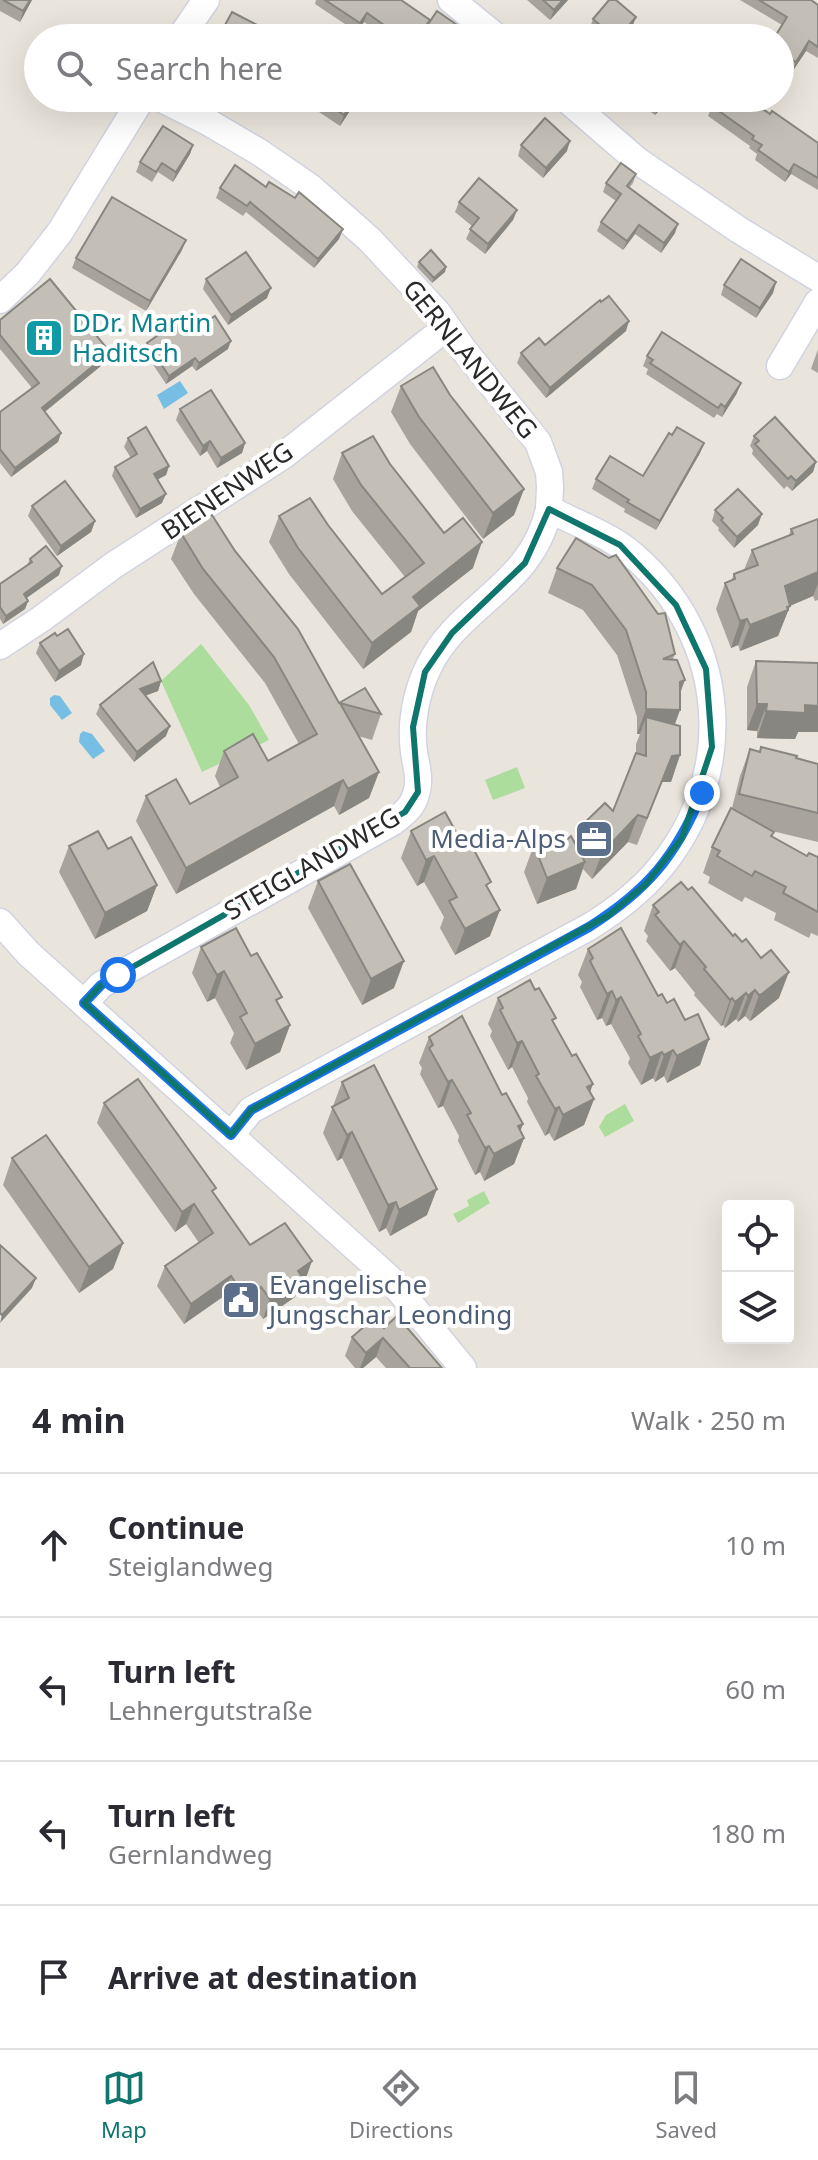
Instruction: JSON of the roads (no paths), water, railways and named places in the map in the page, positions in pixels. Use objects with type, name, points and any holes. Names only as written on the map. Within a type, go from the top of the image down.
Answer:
[{"type":"street","points":[[190,24],[206,0]]},
{"type":"street","points":[[451,0],[481,24]]},
{"type":"street","points":[[0,300],[28,273],[60,232],[133,112]]},
{"type":"street","name":"GERNLANDWEG","points":[[188,112],[259,152],[310,187],[369,239],[437,312],[538,442],[549,472],[549,509]]},
{"type":"street","points":[[581,112],[638,161],[739,230],[818,278]]},
{"type":"street","points":[[780,366],[818,302]]},
{"type":"street","name":"BIENENWEG","points":[[0,646],[114,565],[284,455],[448,328]]},
{"type":"street","points":[[231,1135],[251,1110],[609,915],[658,870],[682,838],[702,793],[709,767],[713,729],[706,669],[696,642],[676,605],[634,556],[620,545],[549,509]]},
{"type":"street","name":"STEIGLANDWEG","points":[[84,1003],[101,985],[393,822],[405,812],[418,792],[413,727],[425,672],[452,633],[506,585],[525,563],[539,540],[549,509]]},
{"type":"street","points":[[0,922],[29,954],[389,1278],[463,1368]]},
{"type":"water","points":[[180,381],[188,393],[164,409],[157,395]]},
{"type":"water","points":[[60,696],[72,713],[62,720],[50,705],[50,698]]},
{"type":"water","points":[[83,731],[92,734],[105,751],[93,759],[79,742]]},
{"type":"place","name":"DDr. Martin Haditsch","points":[[44,338]]},
{"type":"place","name":"Media-Alps","points":[[594,839]]},
{"type":"place","name":"Evangelische Jungschar Leonding","points":[[241,1300]]}]
